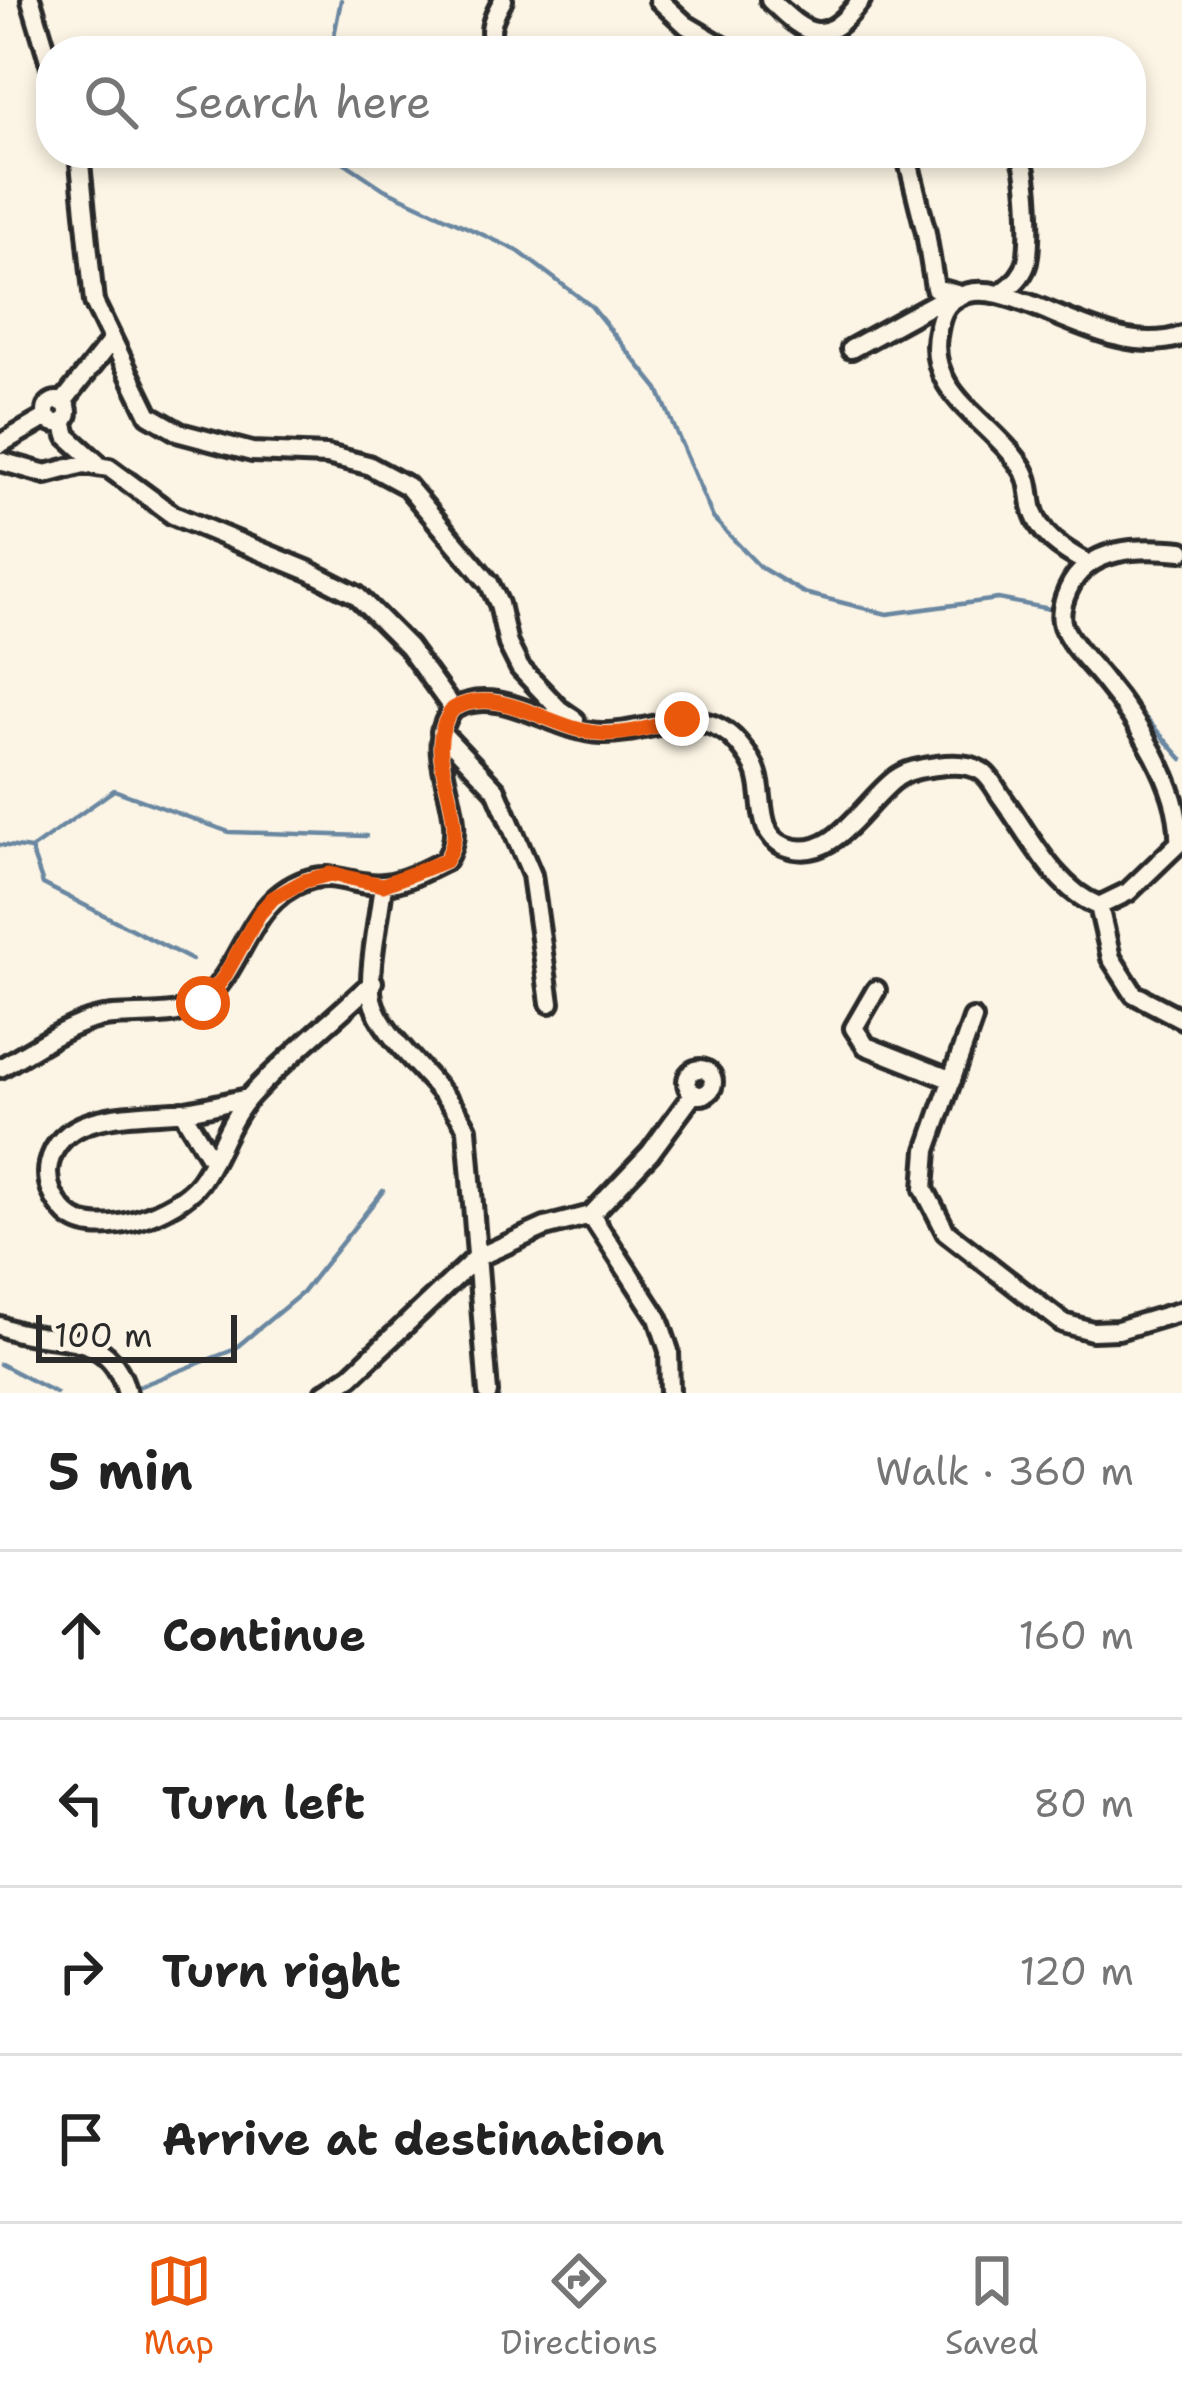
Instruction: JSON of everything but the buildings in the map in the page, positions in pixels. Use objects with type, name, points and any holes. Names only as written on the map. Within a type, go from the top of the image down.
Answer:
[{"type":"street","points":[[31,0],[42,36]]},
{"type":"street","points":[[491,36],[503,0]]},
{"type":"street","points":[[659,0],[705,36]]},
{"type":"street","points":[[770,0],[807,36]]},
{"type":"street","points":[[824,36],[861,0]]},
{"type":"street","points":[[81,168],[94,302],[148,415],[180,433],[252,452],[327,455],[368,464],[407,486],[489,583],[520,668],[559,710],[596,733]]},
{"type":"street","points":[[910,168],[938,303],[934,348],[939,375],[1017,460],[1030,481],[1033,509],[1043,532],[1087,563]]},
{"type":"street","points":[[1003,292],[1027,264],[1025,168]]},
{"type":"street","points":[[851,349],[938,303],[960,295],[1003,292],[1131,343],[1182,336]]},
{"type":"street","points":[[938,303],[949,303],[960,295]]},
{"type":"street","points":[[0,444],[69,412],[63,402],[112,340]]},
{"type":"street","points":[[55,420],[98,464],[172,515],[310,571],[356,595],[408,647],[453,709]]},
{"type":"street","points":[[0,460],[46,474],[98,464]]},
{"type":"street","points":[[0,1068],[102,1017],[186,1010],[203,1003],[224,977],[259,914],[273,898],[304,881],[330,874],[383,885],[445,861],[455,836],[440,753],[441,732],[453,709],[482,699],[596,733],[627,732],[682,719],[703,721],[739,743],[757,772],[765,827],[784,846],[808,851],[826,846],[897,777],[920,768],[954,764],[983,771],[1071,892],[1099,906],[1113,902],[1173,851],[1181,831],[1171,787],[1139,723],[1060,620],[1070,587],[1087,563],[1115,551],[1182,551]]},
{"type":"street","points":[[441,732],[496,790],[532,875],[550,1003]]},
{"type":"street","points":[[383,885],[372,998],[382,1022],[456,1106],[467,1129],[488,1393]]},
{"type":"street","points":[[1099,906],[1111,958],[1134,994],[1182,1019]]},
{"type":"street","points":[[248,1098],[182,1112],[130,1112],[101,1118],[56,1149],[48,1166],[48,1184],[56,1200],[81,1223],[123,1225],[189,1193],[248,1098],[373,982]]},
{"type":"street","points":[[876,990],[854,1028],[866,1046],[952,1080]]},
{"type":"street","points":[[973,1019],[927,1150],[924,1189],[946,1232],[1063,1323],[1092,1331],[1118,1330],[1182,1312]]},
{"type":"street","points":[[325,1393],[351,1376],[476,1258],[545,1227],[591,1215],[650,1154],[694,1094]]},
{"type":"street","points":[[182,1112],[211,1160]]},
{"type":"street","points":[[591,1215],[658,1318],[669,1351],[670,1393]]},
{"type":"street","points":[[0,1326],[21,1335],[85,1341],[102,1350],[121,1372],[127,1393]]},
{"type":"waterway","points":[[334,36],[341,0]]},
{"type":"waterway","points":[[352,168],[384,189],[518,251],[591,306],[658,389],[713,518],[760,567],[804,593],[887,614],[998,599],[1050,609],[1056,615]]},
{"type":"waterway","points":[[1126,696],[1182,759]]},
{"type":"waterway","points":[[0,845],[31,849],[114,790],[229,832],[366,836]]},
{"type":"waterway","points":[[31,849],[43,884],[192,960]]},
{"type":"waterway","points":[[130,1390],[233,1350],[302,1293],[383,1191]]},
{"type":"waterway","points":[[0,1364],[56,1393]]},
{"type":"route","points":[[203,1003],[273,898],[304,881],[330,874],[383,885],[445,861],[455,836],[440,753],[441,732],[453,709],[482,699],[596,733],[627,732],[682,719]]}]
